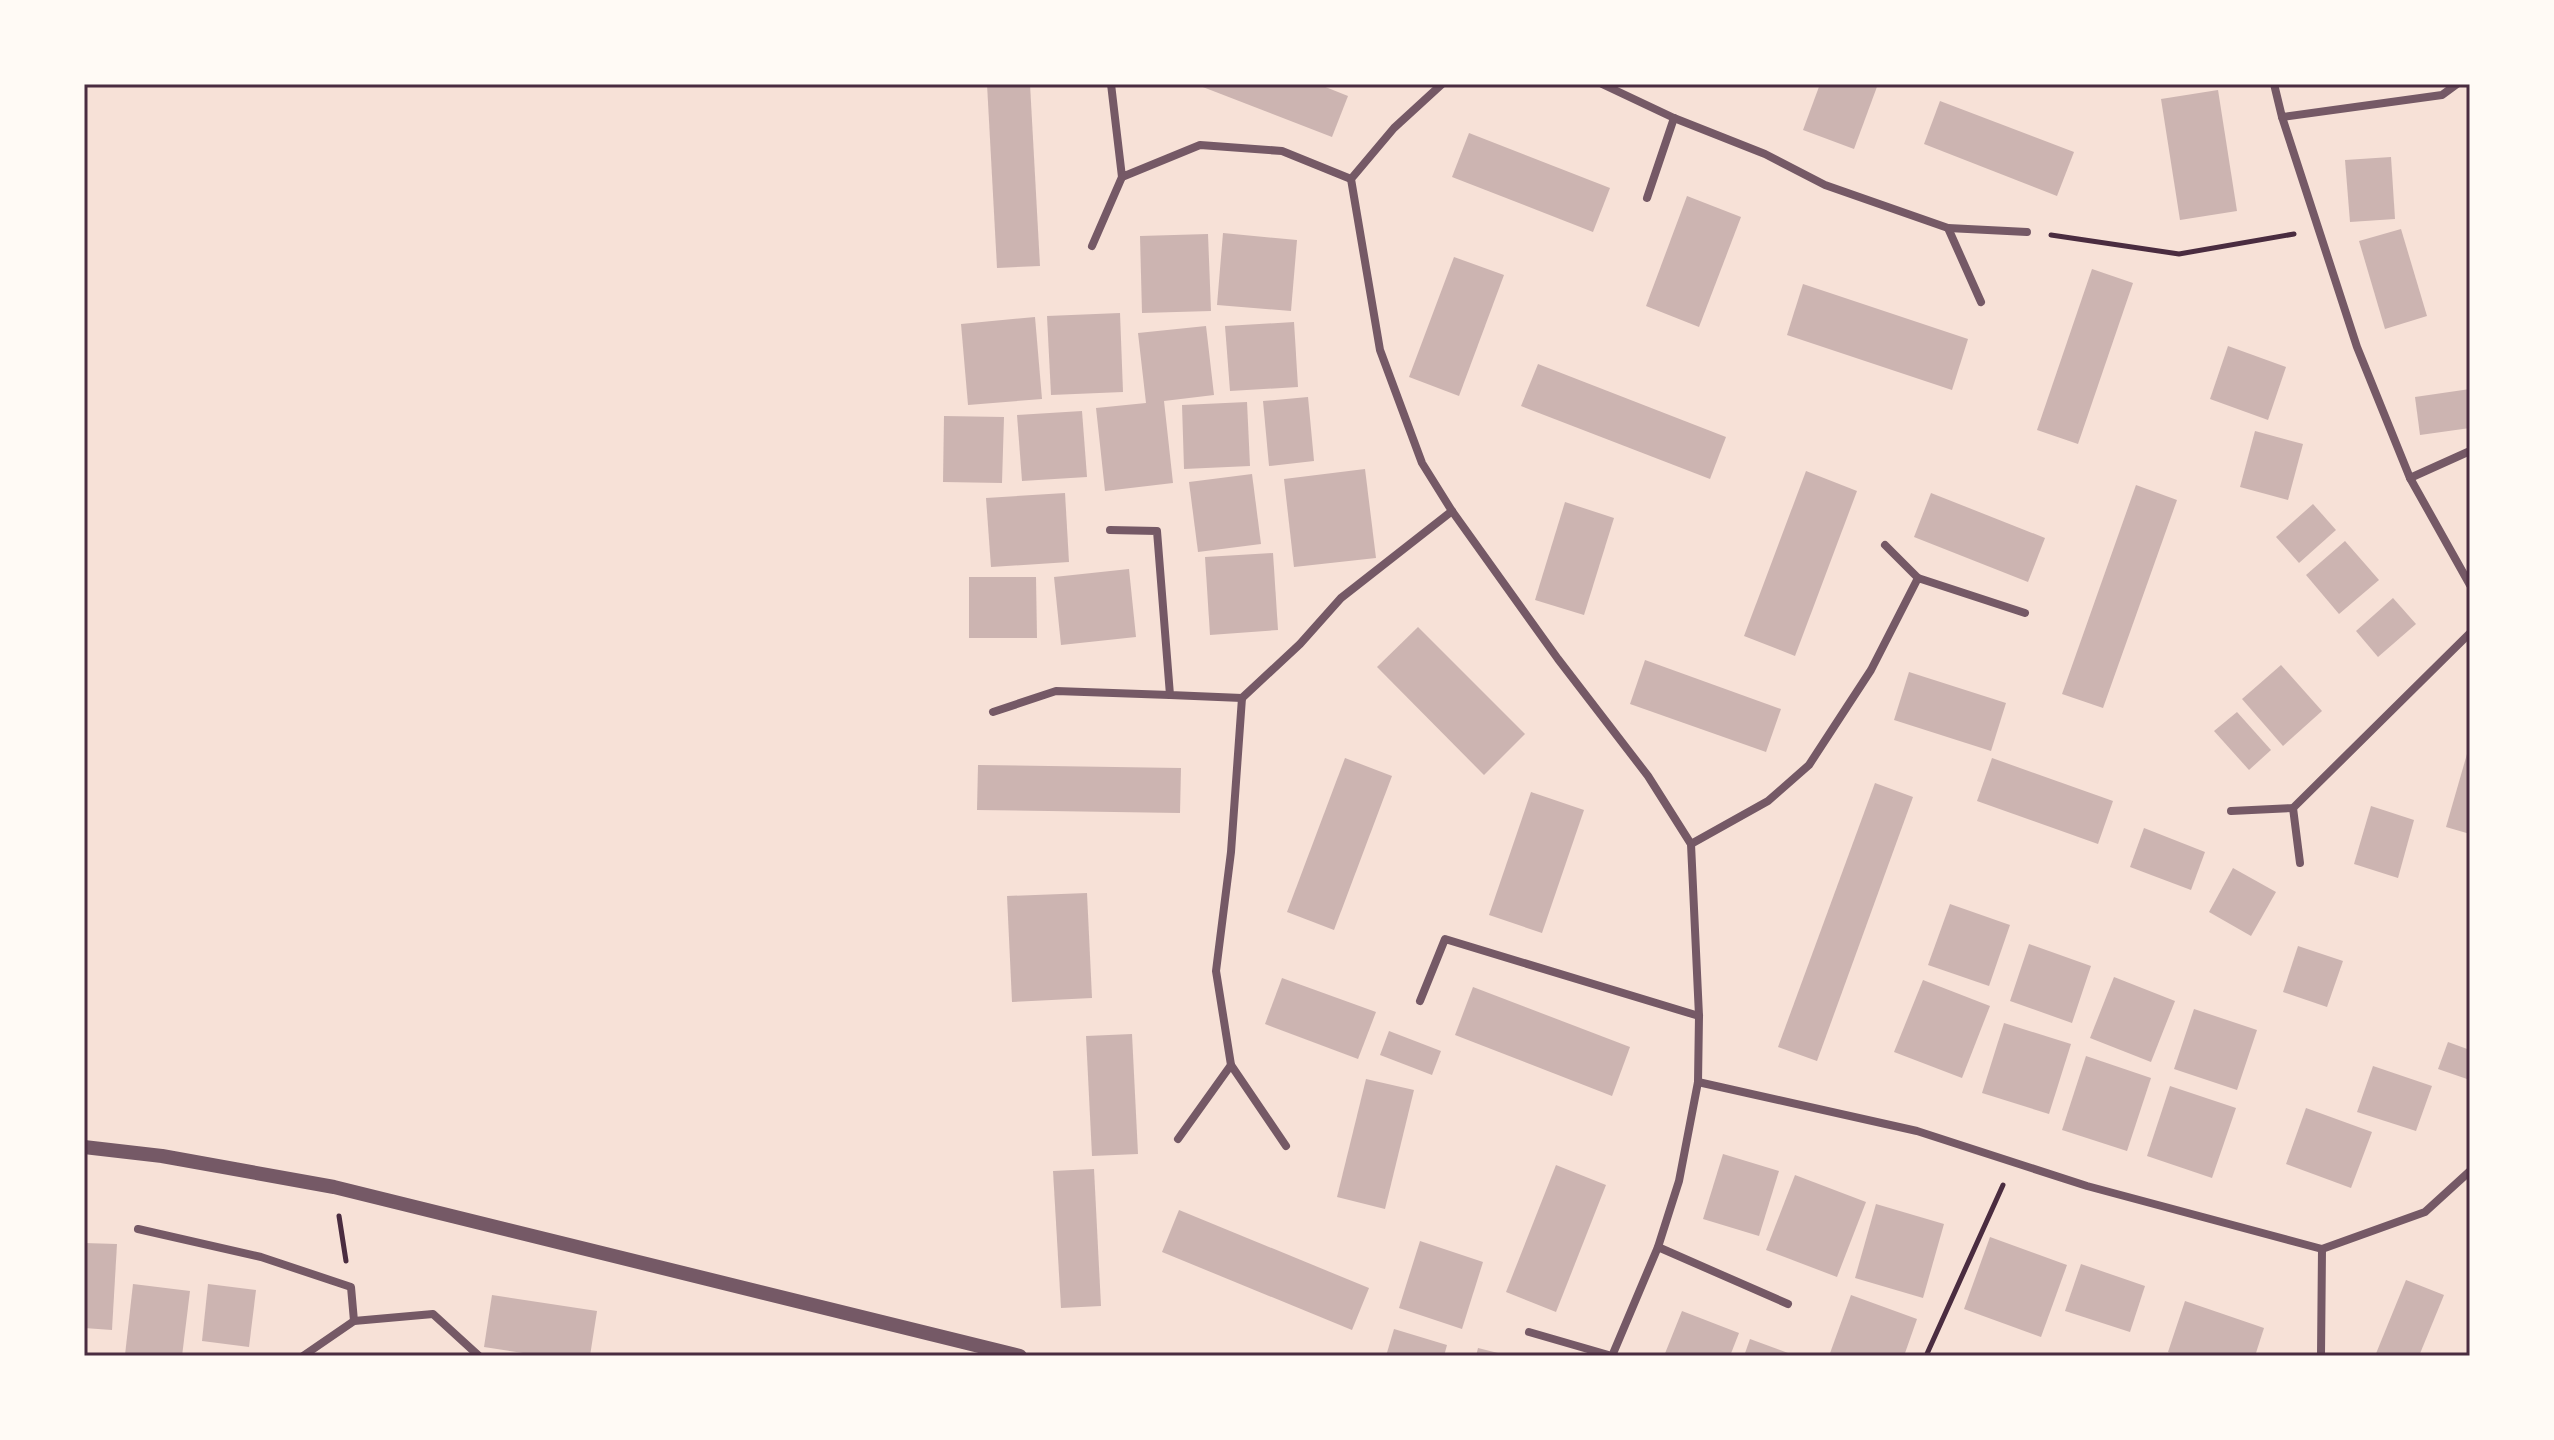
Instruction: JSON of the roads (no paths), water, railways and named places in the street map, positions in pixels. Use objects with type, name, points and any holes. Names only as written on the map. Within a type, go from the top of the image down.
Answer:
[{"type":"street","points":[[1092,246],[1122,177],[1111,84]]},
{"type":"street","points":[[1442,84],[1394,128],[1351,179],[1380,350],[1422,463],[1452,511],[1558,659],[1648,776],[1691,844],[1699,1016],[1698,1082],[1679,1181],[1658,1247],[1612,1356],[1529,1332]]},
{"type":"street","points":[[1602,84],[1674,118],[1765,154],[1825,185],[1948,228],[2027,232]]},
{"type":"street","points":[[2274,84],[2357,347],[2410,478],[2470,585]]},
{"type":"street","points":[[2282,117],[2442,95],[2457,84]]},
{"type":"street","points":[[1647,198],[1674,118]]},
{"type":"street","points":[[1122,177],[1200,145],[1282,151],[1351,179]]},
{"type":"street","points":[[1948,228],[1981,302]]},
{"type":"street","points":[[2410,478],[2470,451]]},
{"type":"street","points":[[1286,1146],[1231,1065],[1216,971],[1231,852],[1242,698],[1300,644],[1341,598],[1452,511]]},
{"type":"street","points":[[1110,530],[1157,531],[1170,695]]},
{"type":"street","points":[[1885,545],[1918,578],[2025,613]]},
{"type":"street","points":[[1691,844],[1768,801],[1809,765],[1871,670],[1918,578]]},
{"type":"street","points":[[2231,811],[2293,808],[2470,633]]},
{"type":"street","points":[[993,712],[1056,691],[1242,698]]},
{"type":"street","points":[[2293,808],[2300,863]]},
{"type":"street","points":[[1420,1001],[1445,939],[1699,1016]]},
{"type":"street","points":[[1178,1139],[1231,1065]]},
{"type":"street","points":[[1698,1082],[1917,1131],[2087,1186],[2322,1249],[2425,1212],[2470,1171]]},
{"type":"street","points":[[84,1147],[162,1156],[334,1187],[1020,1356]]},
{"type":"street","points":[[138,1229],[261,1257],[351,1287],[354,1321]]},
{"type":"street","points":[[1658,1247],[1788,1304]]},
{"type":"street","points":[[2321,1356],[2322,1249]]},
{"type":"street","points":[[303,1356],[354,1321],[433,1314],[479,1356]]}]
